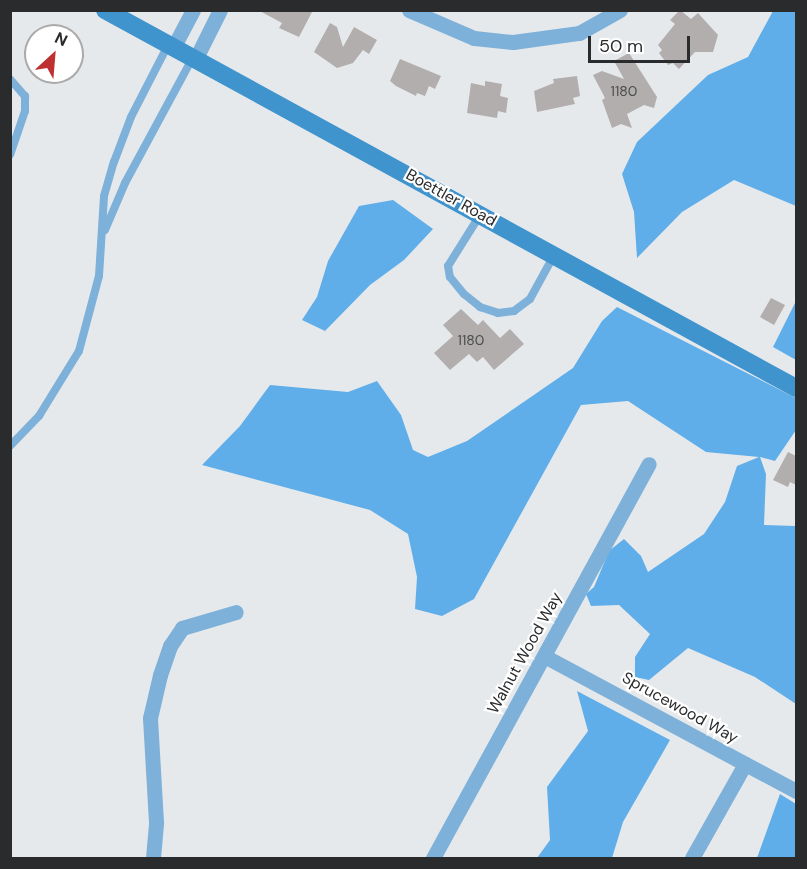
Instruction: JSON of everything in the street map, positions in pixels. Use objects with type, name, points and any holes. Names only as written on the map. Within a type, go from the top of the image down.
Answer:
[{"type":"street","name":"Boettler Road","points":[[105,10],[796,388]]},
{"type":"street","points":[[171,46],[193,10]]},
{"type":"street","points":[[194,59],[220,10]]},
{"type":"street","points":[[409,10],[474,38],[513,42],[579,33],[620,10]]},
{"type":"street","name":"Walnut Wood Way","points":[[434,858],[546,657],[649,464]]},
{"type":"street","points":[[153,858],[156,822],[150,718],[160,675],[170,646],[182,628],[236,612]]},
{"type":"street","name":"Sprucewood Way","points":[[546,657],[796,791]]},
{"type":"street","points":[[692,858],[745,764]]},
{"type":"lane","points":[[10,446],[39,416],[79,351],[94,298],[103,234],[104,196],[121,141],[171,46]]},
{"type":"lane","points":[[103,234],[125,183],[194,59]]},
{"type":"lane","points":[[10,79],[25,96],[26,111],[10,155]]},
{"type":"lane","points":[[480,214],[448,266],[450,277],[464,294],[480,307],[498,312],[514,311],[530,299],[554,255]]},
{"type":"shaded area","points":[[773,11],[796,11],[796,206],[734,180],[682,212],[637,258],[634,212],[622,174],[637,142],[708,75],[748,57]]},
{"type":"shaded area","points":[[393,200],[433,229],[404,260],[370,285],[325,331],[302,320],[317,297],[328,261],[359,206]]},
{"type":"shaded area","points":[[796,301],[796,360],[773,347]]},
{"type":"shaded area","points":[[617,307],[796,398],[796,430],[775,461],[760,457],[766,474],[764,525],[796,526],[796,704],[755,677],[688,648],[649,680],[635,677],[635,657],[650,634],[619,605],[591,606],[586,594],[594,587],[609,551],[624,539],[641,556],[648,572],[704,534],[725,502],[737,466],[759,457],[706,452],[628,401],[581,405],[474,599],[442,616],[415,609],[417,577],[408,534],[370,510],[202,465],[240,426],[270,385],[348,392],[377,381],[401,415],[413,450],[428,457],[467,441],[573,368],[602,321]]},
{"type":"shaded area","points":[[577,691],[670,740],[623,822],[612,858],[537,858],[550,840],[547,787],[588,731]]},
{"type":"shaded area","points":[[780,794],[796,804],[796,858],[757,858]]},
{"type":"building","points":[[258,10],[313,10],[299,37],[279,28],[282,23]]},
{"type":"building","points":[[680,10],[691,19],[698,13],[718,35],[713,52],[695,52],[679,69],[673,63],[668,65],[659,53],[662,50],[658,45],[675,24],[670,20]]},
{"type":"building","points":[[330,23],[337,27],[343,47],[354,27],[377,40],[369,54],[363,50],[353,63],[337,68],[314,52]]},
{"type":"building","points":[[629,53],[657,97],[654,108],[644,105],[627,114],[632,128],[621,124],[612,128],[602,100],[605,98],[593,75],[602,71],[624,79],[614,61]]},
{"type":"building","points":[[400,59],[441,76],[435,89],[429,86],[425,96],[417,93],[416,96],[390,81]]},
{"type":"building","points":[[577,76],[580,96],[573,98],[575,104],[537,112],[534,91],[554,83],[553,79]]},
{"type":"building","points":[[485,81],[502,84],[500,96],[508,98],[506,113],[498,111],[497,118],[467,113],[471,83],[485,86]]},
{"type":"building","points":[[771,298],[785,305],[774,325],[760,317]]},
{"type":"building","points":[[461,309],[478,325],[483,320],[500,338],[510,329],[524,344],[494,370],[483,357],[477,362],[469,354],[450,370],[434,353],[453,336],[443,325]]},
{"type":"building","points":[[788,452],[796,456],[796,485],[790,482],[788,487],[773,480]]}]
